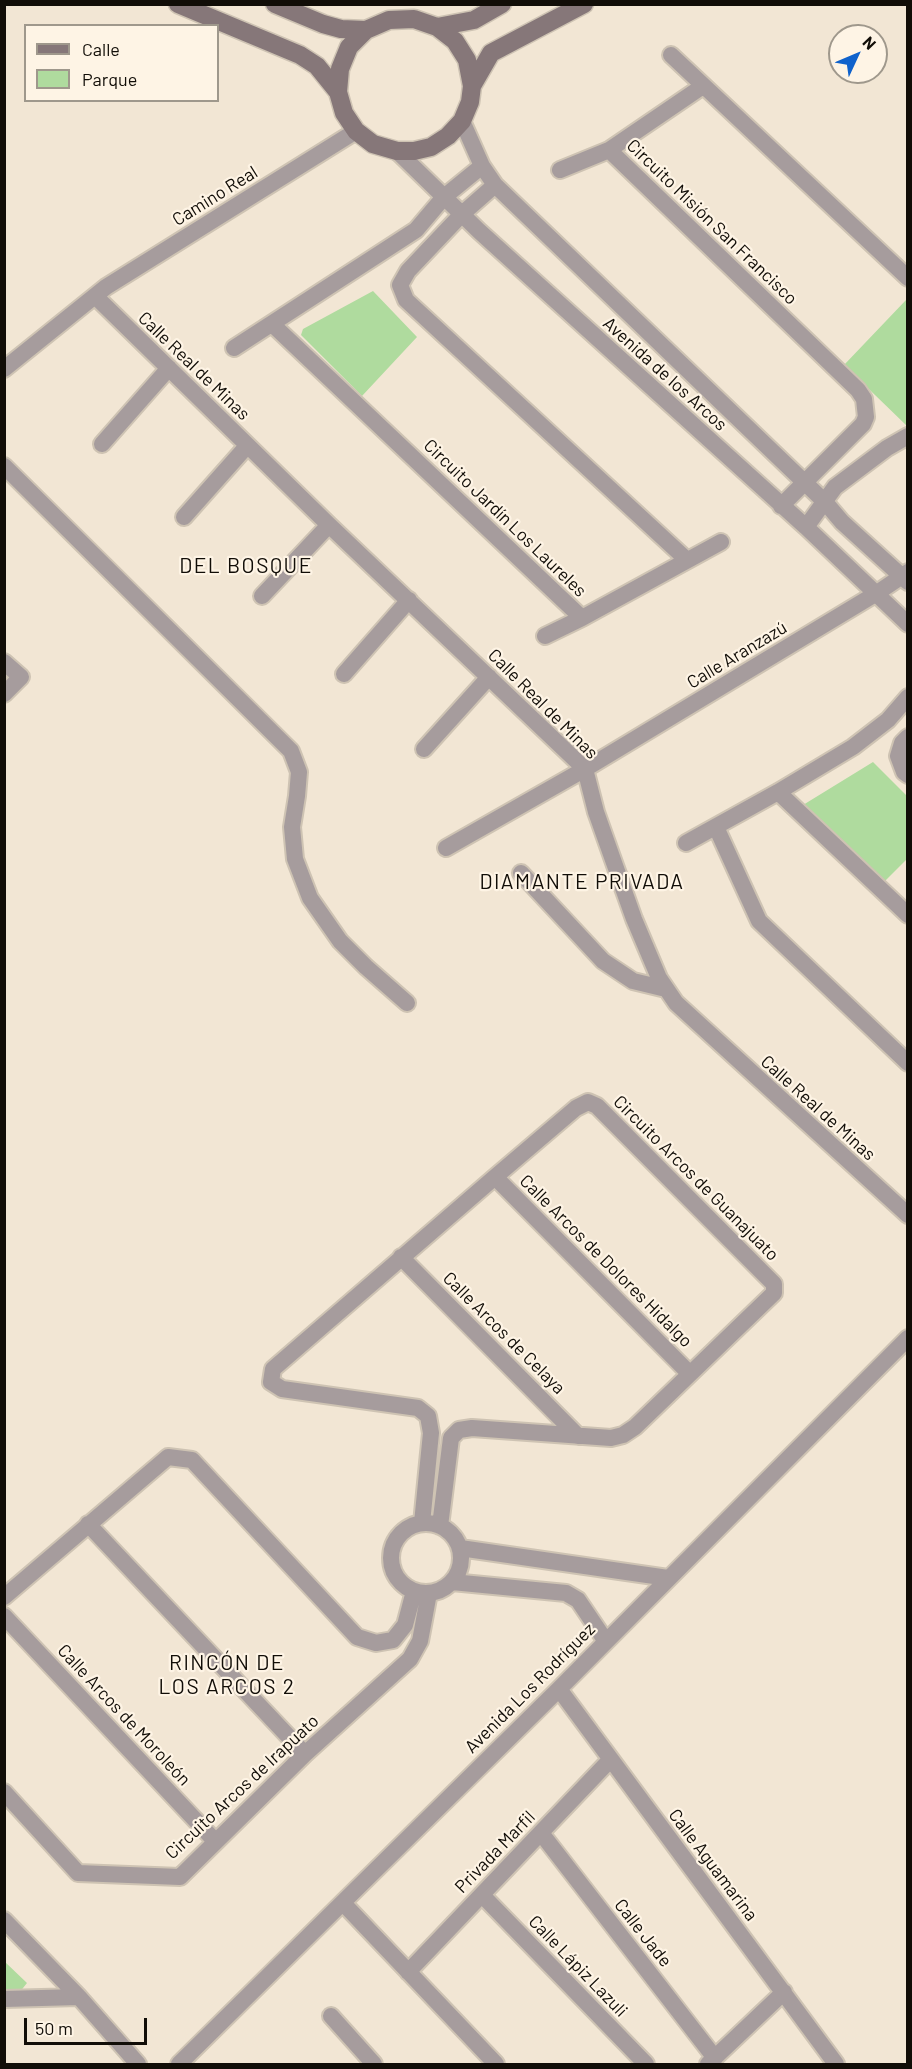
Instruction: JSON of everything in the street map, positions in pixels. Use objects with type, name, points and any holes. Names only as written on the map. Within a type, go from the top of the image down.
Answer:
[{"type":"main road","points":[[178,4],[300,55],[317,66],[338,92]]},
{"type":"main road","points":[[275,4],[323,24],[341,29],[366,30]]},
{"type":"main road","points":[[437,27],[474,20],[502,4]]},
{"type":"main road","points":[[472,86],[491,53],[584,4]]},
{"type":"main road","points":[[414,19],[437,27],[455,41],[467,60],[472,86],[470,102],[462,121],[448,136],[431,147],[414,151],[397,151],[373,144],[356,130],[344,113],[338,92],[340,69],[349,47],[366,30],[389,20],[414,19]]},
{"type":"street","points":[[671,55],[908,278]]},
{"type":"street","name":"Circuito Misión San Francisco","points":[[703,86],[609,150],[864,399],[867,408],[864,424],[781,506]]},
{"type":"street","name":"Avenida de los Arcos","points":[[462,121],[482,166],[495,184],[825,502],[842,522],[905,577]]},
{"type":"street","name":"Camino Real","points":[[4,369],[106,287],[356,130]]},
{"type":"street","points":[[560,170],[609,150]]},
{"type":"street","name":"Avenida de los Arcos","points":[[397,151],[462,214],[806,527],[908,624]]},
{"type":"street","points":[[234,348],[416,230],[444,197],[482,166]]},
{"type":"street","points":[[495,184],[462,214],[408,270],[400,285],[406,300],[687,560]]},
{"type":"street","name":"Calle Real de Minas","points":[[95,296],[247,446],[585,769],[596,812],[634,919],[659,978],[676,1003],[908,1215]]},
{"type":"street","name":"Circuito Jardín Los Laureles","points":[[272,324],[582,618],[721,542]]},
{"type":"street","points":[[102,444],[169,368]]},
{"type":"street","points":[[806,527],[835,487],[887,448],[908,436]]},
{"type":"street","points":[[184,517],[247,446]]},
{"type":"street","points":[[4,466],[291,751],[298,772],[292,827],[295,859],[310,898],[340,941],[366,968],[407,1003]]},
{"type":"street","points":[[262,596],[329,525]]},
{"type":"street","name":"Calle Aranzazú","points":[[446,848],[585,769],[905,577]]},
{"type":"street","points":[[344,674],[409,600]]},
{"type":"street","points":[[544,636],[582,618]]},
{"type":"street","points":[[4,662],[21,677],[4,694]]},
{"type":"street","points":[[424,749],[489,676]]},
{"type":"street","points":[[686,843],[853,747],[888,720],[908,697]]},
{"type":"street","points":[[908,736],[902,742],[898,756],[908,775]]},
{"type":"street","points":[[778,792],[908,915]]},
{"type":"street","points":[[716,827],[759,921],[908,1063]]},
{"type":"street","points":[[521,873],[603,961],[633,981],[666,988]]},
{"type":"street","name":"Circuito Arcos de Guanajuato","points":[[422,1523],[431,1433],[428,1416],[418,1408],[282,1389],[271,1382],[273,1369],[576,1108],[588,1102],[597,1106],[774,1284],[774,1293],[635,1427],[623,1435],[611,1438],[472,1428],[459,1430],[451,1438],[440,1526]]},
{"type":"street","name":"Calle Arcos de Dolores Hidalgo","points":[[495,1177],[689,1373]]},
{"type":"street","name":"Calle Arcos de Celaya","points":[[401,1257],[578,1436]]},
{"type":"street","name":"Avenida Los Rodríguez","points":[[179,2064],[559,1689],[605,1640],[908,1338]]},
{"type":"street","points":[[4,1597],[168,1457],[192,1460],[357,1637],[376,1643],[393,1640],[405,1625],[422,1592]]},
{"type":"street","points":[[422,1523],[440,1526],[456,1539],[460,1548],[459,1572],[442,1590],[422,1592],[402,1584],[395,1573],[392,1560],[393,1547],[400,1536],[410,1527],[422,1523]]},
{"type":"street","points":[[88,1524],[305,1754]]},
{"type":"street","points":[[460,1548],[668,1578]]},
{"type":"street","points":[[452,1582],[566,1593],[578,1600],[605,1640]]},
{"type":"street","name":"Circuito Arcos de Irapuato","points":[[4,1792],[78,1873],[180,1876],[305,1754],[410,1659],[420,1641],[422,1592]]},
{"type":"street","name":"Calle Arcos de Moroleón","points":[[4,1616],[215,1841]]},
{"type":"street","name":"Calle Aguamarina","points":[[559,1689],[836,2064]]},
{"type":"street","name":"Privada Marfil","points":[[408,1972],[610,1760]]},
{"type":"street","name":"Calle Jade","points":[[541,1833],[711,2061]]},
{"type":"street","name":"Calle Lápiz Lazuli","points":[[482,1895],[646,2064]]},
{"type":"street","points":[[343,1903],[496,2064]]},
{"type":"street","points":[[4,1920],[79,1997],[138,2064]]},
{"type":"street","points":[[711,2061],[784,1992]]},
{"type":"street","points":[[4,1999],[79,1997]]},
{"type":"street","points":[[331,2016],[374,2064]]},
{"type":"green space","points":[[373,291],[417,337],[362,396],[301,335],[303,329]]},
{"type":"green space","points":[[906,300],[907,302],[907,426],[844,365]]},
{"type":"green space","points":[[873,762],[907,796],[907,859],[884,882],[803,805]]},
{"type":"green space","points":[[4,1961],[27,1983],[15,1998],[5,1998]]},
{"type":"district","name":"DEL BOSQUE","points":[[246,566]]},
{"type":"district","name":"DIAMANTE PRIVADA","points":[[582,882]]},
{"type":"district","name":"RINCÓN DE LOS ARCOS 2","points":[[227,1675]]}]
